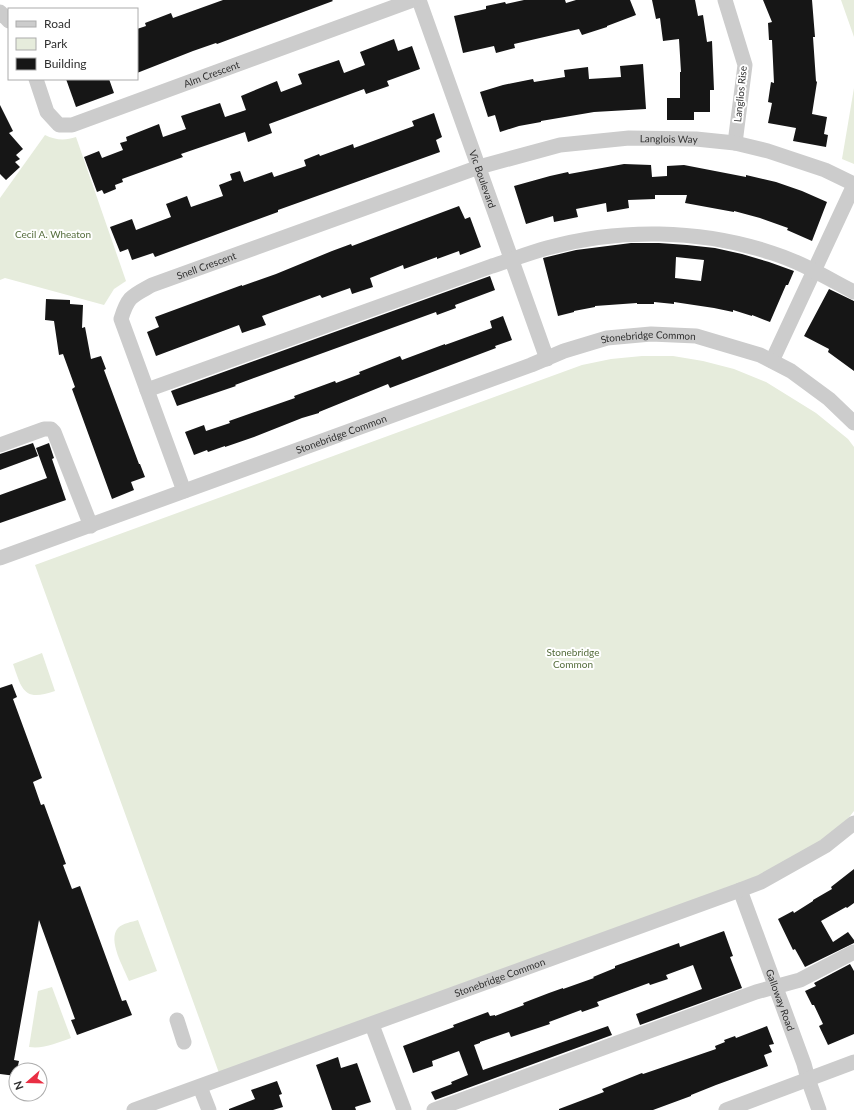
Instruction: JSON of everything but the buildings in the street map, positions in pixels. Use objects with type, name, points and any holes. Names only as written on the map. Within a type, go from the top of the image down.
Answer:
[{"type":"street","name":"Alm Crescent","points":[[36,80],[47,112],[59,125],[72,125],[413,0]]},
{"type":"street","name":"Vic Boulevard","points":[[419,0],[547,359]]},
{"type":"street","name":"Langlios Rise","points":[[725,0],[745,65],[734,143]]},
{"type":"street","points":[[0,12],[8,20]]},
{"type":"street","name":"Langlois Way","points":[[479,167],[560,145],[629,138],[696,140],[734,143],[776,153],[825,170],[854,185],[772,361]]},
{"type":"street","name":"Snell Crescent","points":[[184,492],[121,319],[125,306],[132,296],[152,285],[479,167]]},
{"type":"street","points":[[147,390],[547,248],[608,236],[653,234],[708,238],[747,246],[773,253],[815,271],[854,292]]},
{"type":"street","name":"Stonebridge Common","points":[[0,558],[547,359],[564,351],[607,338],[651,334],[696,336],[760,355],[791,371],[829,399],[854,423]]},
{"type":"street","points":[[0,445],[44,429],[51,429],[54,432],[91,526]]},
{"type":"street","name":"Stonebridge Common","points":[[134,1110],[372,1025],[761,882],[825,846],[854,823]]},
{"type":"street","name":"Galloway Road","points":[[740,890],[804,1064],[819,1110]]},
{"type":"street","points":[[434,1110],[756,992],[800,980],[854,952]]},
{"type":"street","points":[[177,1020],[184,1042]]},
{"type":"street","points":[[372,1025],[404,1110]]},
{"type":"street","points":[[726,1110],[854,1062]]},
{"type":"street","points":[[200,1087],[208,1110]]},
{"type":"green space","points":[[841,0],[854,0],[854,37]]},
{"type":"green space","points":[[854,88],[854,164],[842,159]]},
{"type":"green space","name":"Cecil A. Wheaton","points":[[45,135],[60,139],[76,137],[126,281],[114,289],[104,305],[5,278],[0,280],[0,198]]},
{"type":"green space","name":"Stonebridge Common","points":[[642,356],[673,356],[703,361],[734,369],[766,382],[816,413],[848,439],[854,447],[854,811],[844,823],[819,843],[792,859],[750,880],[219,1073],[35,565],[582,365],[611,359]]},
{"type":"green space","points":[[42,653],[55,691],[37,695],[30,694],[22,687],[13,664]]},
{"type":"green space","points":[[138,920],[157,971],[129,981],[115,947],[115,933],[122,925]]},
{"type":"green space","points":[[52,987],[71,1038],[56,1044],[29,1047],[38,991]]}]
